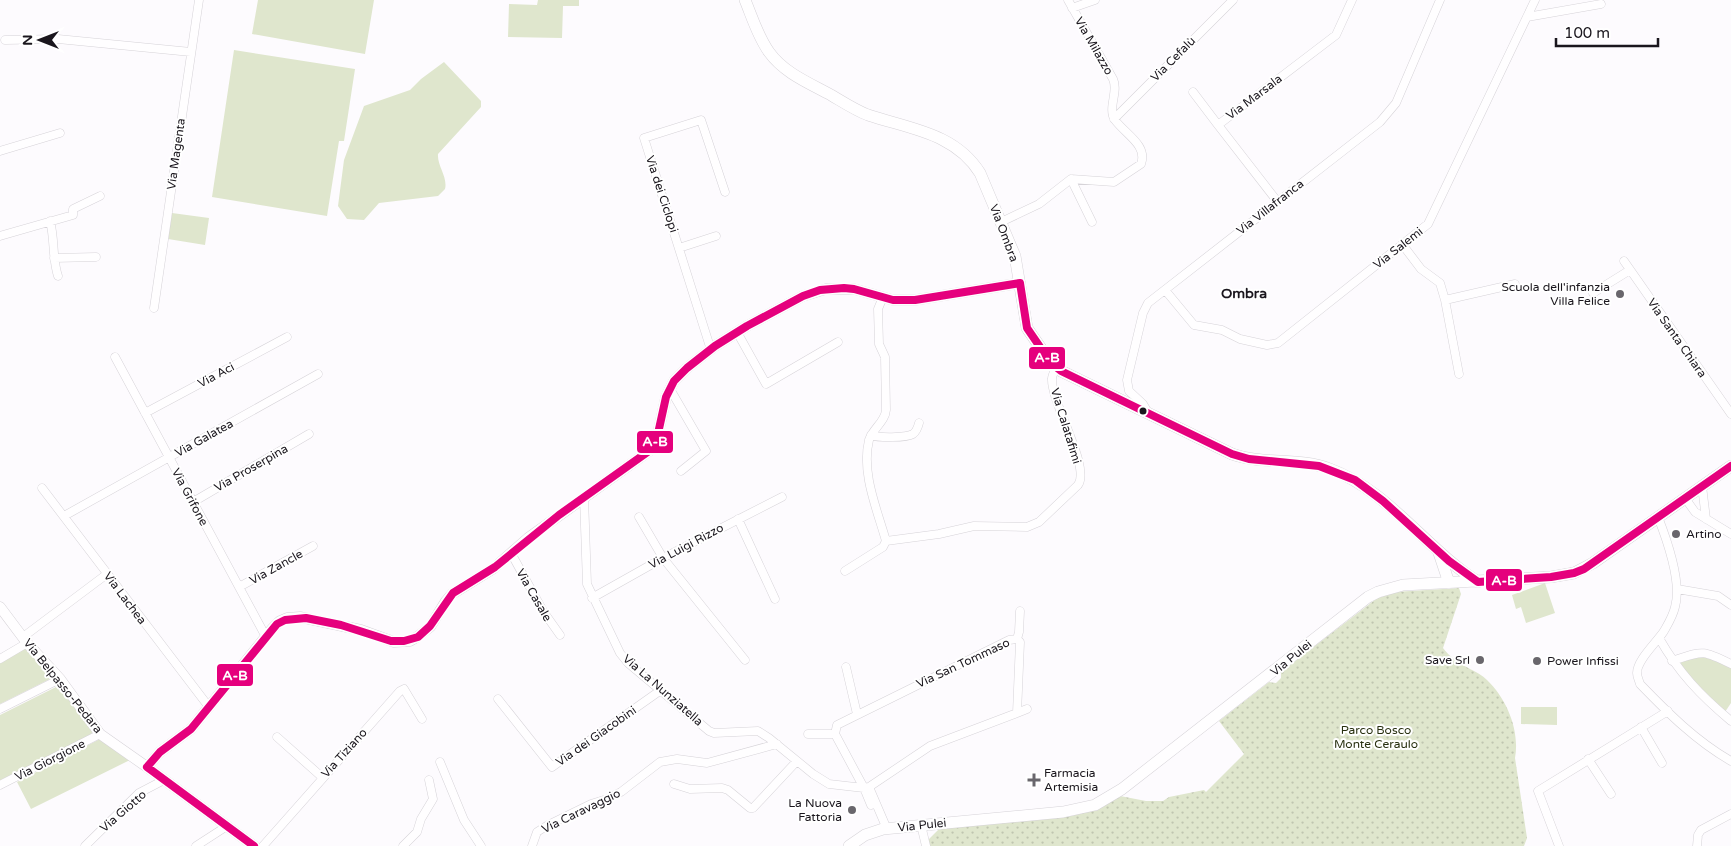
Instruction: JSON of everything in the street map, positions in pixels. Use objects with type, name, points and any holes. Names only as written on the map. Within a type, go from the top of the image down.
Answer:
[{"type":"main road","name":"Via Ombra","points":[[746,0],[764,44],[774,58],[786,69],[863,113],[932,134],[962,150],[974,164],[980,173],[1014,256],[1027,328],[1056,368],[1145,413],[1240,457],[1309,464],[1340,473],[1367,488],[1438,551],[1446,564]]},
{"type":"main road","name":"Via Pulei","points":[[849,846],[865,835],[885,829],[1063,812],[1095,805],[1122,790],[1378,592],[1396,587],[1551,577],[1574,573],[1593,563],[1731,466]]},
{"type":"main road","points":[[1446,564],[1478,582]]},
{"type":"main road","points":[[1446,564],[1449,583]]},
{"type":"main road","points":[[1429,584],[1438,577],[1446,564]]},
{"type":"street","name":"Via Magenta","points":[[154,308],[199,0]]},
{"type":"street","name":"Via Milazzo","points":[[1068,0],[1115,84],[1112,109],[1114,119]]},
{"type":"street","points":[[1072,8],[1095,0]]},
{"type":"street","name":"Via Cefalù","points":[[1114,119],[1233,0]]},
{"type":"street","name":"Via Marsala","points":[[1277,201],[1218,125],[1336,35],[1352,0]]},
{"type":"street","name":"Via Villafranca","points":[[1145,413],[1146,409],[1143,404],[1129,392],[1127,380],[1145,308],[1148,303],[1380,122],[1396,103],[1440,0]]},
{"type":"street","name":"Via Salemi","points":[[1165,290],[1194,325],[1222,330],[1240,340],[1273,346],[1278,343],[1428,224],[1535,0]]},
{"type":"street","points":[[1527,17],[1601,4]]},
{"type":"street","points":[[5,40],[58,39],[191,52]]},
{"type":"street","points":[[1193,92],[1218,125]]},
{"type":"street","points":[[1001,222],[1039,204],[1071,179],[1114,182],[1141,164],[1143,156],[1141,148],[1114,119]]},
{"type":"street","name":"Via dei Ciclopi","points":[[711,350],[644,138],[702,120],[725,192]]},
{"type":"street","points":[[0,151],[60,133]]},
{"type":"street","points":[[1071,179],[1092,222]]},
{"type":"street","points":[[0,236],[73,215],[73,209],[100,196]]},
{"type":"street","points":[[50,221],[54,235],[54,258],[58,276]]},
{"type":"street","points":[[679,248],[716,236]]},
{"type":"street","points":[[1402,244],[1421,269],[1440,283],[1459,374]]},
{"type":"street","points":[[54,258],[96,257]]},
{"type":"street","name":"Via Santa Chiara","points":[[1624,261],[1731,414]]},
{"type":"street","points":[[1594,293],[1630,270]]},
{"type":"street","points":[[147,767],[160,752],[191,729],[280,621],[287,618],[300,617],[361,630],[386,640],[402,642],[418,637],[430,627],[452,594],[494,568],[528,538],[648,451],[657,438],[666,397],[674,381],[687,368],[737,332],[793,301],[820,290],[854,288],[902,301],[1020,283]]},
{"type":"street","points":[[1445,300],[1515,284]]},
{"type":"street","points":[[845,571],[883,547],[886,541],[870,484],[867,466],[868,444],[871,435],[886,415],[885,357],[879,344],[878,309],[883,297]]},
{"type":"street","points":[[737,332],[766,384],[838,342]]},
{"type":"street","name":"Via Aci","points":[[145,413],[286,337]]},
{"type":"street","name":"Via Grifone","points":[[115,357],[266,637]]},
{"type":"street","name":"Via Calatafimi","points":[[886,541],[939,534],[974,526],[1027,527],[1039,522],[1078,485],[1081,477],[1074,445],[1052,384],[1052,377],[1056,368]]},
{"type":"street","name":"Via Galatea","points":[[64,516],[318,374]]},
{"type":"street","points":[[670,389],[706,451],[681,471]]},
{"type":"street","points":[[871,435],[877,438],[908,436],[915,432],[919,423]]},
{"type":"street","name":"Via Proserpina","points":[[193,502],[310,434]]},
{"type":"street","points":[[1702,486],[1706,519]]},
{"type":"street","name":"Via Lachea","points":[[42,488],[209,707]]},
{"type":"street","name":"Via Luigi Rizzo","points":[[592,598],[738,518],[782,497]]},
{"type":"street","name":"Via La Nunziatella","points":[[584,498],[587,584],[592,598],[620,653],[628,663],[714,733],[755,730],[777,744],[813,774],[829,784],[866,788]]},
{"type":"street","points":[[1685,498],[1696,512],[1731,534]]},
{"type":"street","points":[[640,517],[663,558],[745,660]]},
{"type":"street","points":[[1658,517],[1669,546],[1677,589],[1675,610],[1659,638],[1638,666],[1636,672],[1640,684],[1686,729],[1731,761]]},
{"type":"street","points":[[738,518],[775,599]]},
{"type":"street","name":"Via Zancle","points":[[240,587],[312,546]]},
{"type":"street","name":"Via Casale","points":[[511,553],[542,611],[560,635]]},
{"type":"street","points":[[0,659],[108,574]]},
{"type":"street","points":[[1677,589],[1718,596],[1731,605]]},
{"type":"street","name":"Via Belpasso-Pedara","points":[[0,606],[25,640],[60,679],[100,734],[254,846]]},
{"type":"street","points":[[1017,640],[1020,611]]},
{"type":"street","points":[[1659,638],[1672,661],[1694,688],[1731,721]]},
{"type":"street","name":"Via San Tommaso","points":[[835,734],[837,725],[857,714],[1009,640],[1020,642],[1017,713]]},
{"type":"street","points":[[1672,661],[1708,652],[1731,664]]},
{"type":"street","points":[[846,667],[857,714]]},
{"type":"street","points":[[0,709],[60,679]]},
{"type":"street","name":"Via Tiziano","points":[[263,846],[400,691],[404,689],[422,719]]},
{"type":"street","name":"Via dei Giacobini","points":[[498,699],[552,767],[662,690]]},
{"type":"street","points":[[866,788],[930,746],[1027,709]]},
{"type":"street","points":[[1559,846],[1538,790],[1668,711]]},
{"type":"street","points":[[1641,727],[1662,763]]},
{"type":"street","name":"Via Giorgione","points":[[0,785],[100,734]]},
{"type":"street","points":[[808,734],[835,734],[866,788],[885,829]]},
{"type":"street","points":[[277,737],[323,778]]},
{"type":"street","name":"Via Caravaggio","points":[[532,846],[537,832],[591,804],[621,792],[660,762],[677,758],[707,763],[777,744]]},
{"type":"street","points":[[1588,759],[1611,794]]},
{"type":"street","points":[[674,784],[690,790],[722,788],[728,790],[750,808],[753,808],[797,761]]},
{"type":"street","points":[[440,762],[461,814],[481,846]]},
{"type":"street","name":"Via Giotto","points":[[85,846],[139,793],[164,780]]},
{"type":"street","points":[[403,846],[417,832],[420,819],[433,799],[429,780]]},
{"type":"street","points":[[1697,846],[1698,835],[1701,830],[1731,814]]},
{"type":"street","points":[[921,825],[926,846]]},
{"type":"street","points":[[196,846],[227,826]]},
{"type":"green space","points":[[258,0],[374,0],[365,54],[252,34]]},
{"type":"green space","points":[[538,0],[579,0],[579,6],[563,6],[562,38],[508,37],[509,4],[537,5]]},
{"type":"green space","points":[[234,50],[355,69],[344,141],[339,141],[327,216],[212,197]]},
{"type":"green space","points":[[444,62],[481,101],[481,107],[438,154],[446,185],[445,189],[438,196],[379,203],[364,220],[347,219],[338,206],[344,160],[364,106],[410,90]]},
{"type":"green space","points":[[172,213],[209,218],[205,245],[168,239]]},
{"type":"green space","points":[[1545,583],[1555,613],[1526,623],[1521,607],[1516,609],[1512,595]]},
{"type":"green space","name":"Parco Bosco Monte Ceraulo","points":[[1459,588],[1461,594],[1443,648],[1458,662],[1487,680],[1501,696],[1506,706],[1516,737],[1515,758],[1527,838],[1524,846],[930,846],[928,842],[939,829],[1071,816],[1100,808],[1120,796],[1146,801],[1163,801],[1169,797],[1204,790],[1206,792],[1244,754],[1219,721],[1269,682],[1276,683],[1281,678],[1281,672],[1376,599],[1394,592]]},
{"type":"green space","points":[[26,648],[52,675],[52,678],[0,704],[0,663]]},
{"type":"green space","points":[[1704,654],[1731,667],[1731,703],[1725,712],[1700,689],[1678,664],[1680,661]]},
{"type":"green space","points":[[60,685],[93,732],[90,736],[0,782],[0,715]]},
{"type":"green space","points":[[1521,707],[1557,707],[1557,725],[1521,724]]},
{"type":"green space","points":[[98,740],[103,740],[130,760],[31,809],[17,782]]},
{"type":"transit line","name":"A-B","points":[[254,846],[147,767],[160,752],[191,729],[277,624],[285,620],[306,618],[341,625],[391,641],[404,641],[418,637],[430,626],[453,593],[495,567],[559,515],[649,451],[657,438],[666,397],[674,381],[687,368],[715,346],[747,326],[803,296],[820,290],[854,289],[893,300],[915,300],[1020,283],[1027,328],[1051,363],[1061,371],[1232,454],[1249,459],[1319,466],[1355,480],[1383,501],[1449,561],[1478,582],[1551,577],[1574,573],[1584,569],[1731,466]]},
{"type":"place","name":"Scuola dell'infanzia Villa Felice","points":[[1620,294]]},
{"type":"place","name":"Artino","points":[[1676,534]]},
{"type":"place","name":"Save Srl","points":[[1480,660]]},
{"type":"place","name":"Power Infissi","points":[[1537,661]]},
{"type":"place","name":"Farmacia Artemisia","points":[[1034,780]]},
{"type":"place","name":"La Nuova Fattoria","points":[[852,810]]},
{"type":"district","name":"Ombra","points":[[1244,293]]}]
